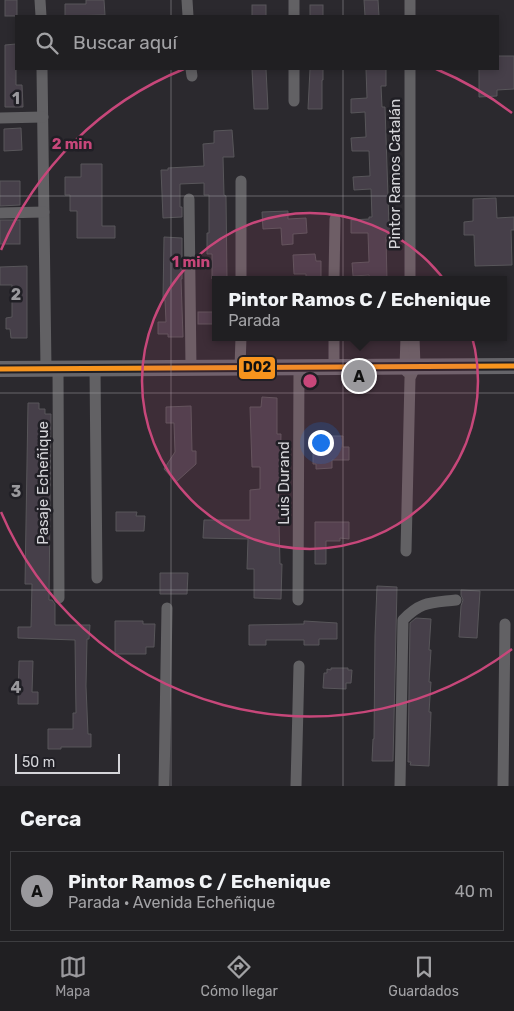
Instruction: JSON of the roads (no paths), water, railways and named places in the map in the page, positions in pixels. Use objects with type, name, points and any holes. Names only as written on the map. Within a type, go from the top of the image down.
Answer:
[{"type":"street","points":[[40,0],[41,15]]},
{"type":"street","points":[[187,0],[188,15]]},
{"type":"street","points":[[294,0],[294,15]]},
{"type":"street","points":[[410,0],[410,15]]},
{"type":"street","name":"Pasaje Echeñique","points":[[42,70],[44,212],[52,368],[59,598]]},
{"type":"street","points":[[294,70],[294,101]]},
{"type":"street","name":"Pintor Ramos Catalán","points":[[410,70],[410,276]]},
{"type":"street","points":[[0,118],[43,117]]},
{"type":"street","points":[[241,181],[241,276]]},
{"type":"street","points":[[189,199],[191,368]]},
{"type":"street","points":[[0,213],[44,212]]},
{"type":"street","points":[[334,276],[335,219]]},
{"type":"street","points":[[240,368],[241,341]]},
{"type":"street","points":[[334,341],[334,367]]},
{"type":"street","points":[[406,341],[410,370]]},
{"type":"street","points":[[406,551],[410,370],[414,341]]},
{"type":"street","points":[[0,369],[334,367],[410,370],[514,366]]},
{"type":"street","name":"Luis Durand","points":[[298,600],[299,367]]},
{"type":"street","points":[[95,368],[98,578]]},
{"type":"street","points":[[400,786],[403,620],[414,609],[426,603],[456,600]]},
{"type":"street","points":[[164,786],[167,608]]},
{"type":"street","points":[[503,786],[505,624]]},
{"type":"street","points":[[296,786],[299,666]]},
{"type":"place","name":"Pintor Ramos C / Echenique","points":[[359,376]]}]
